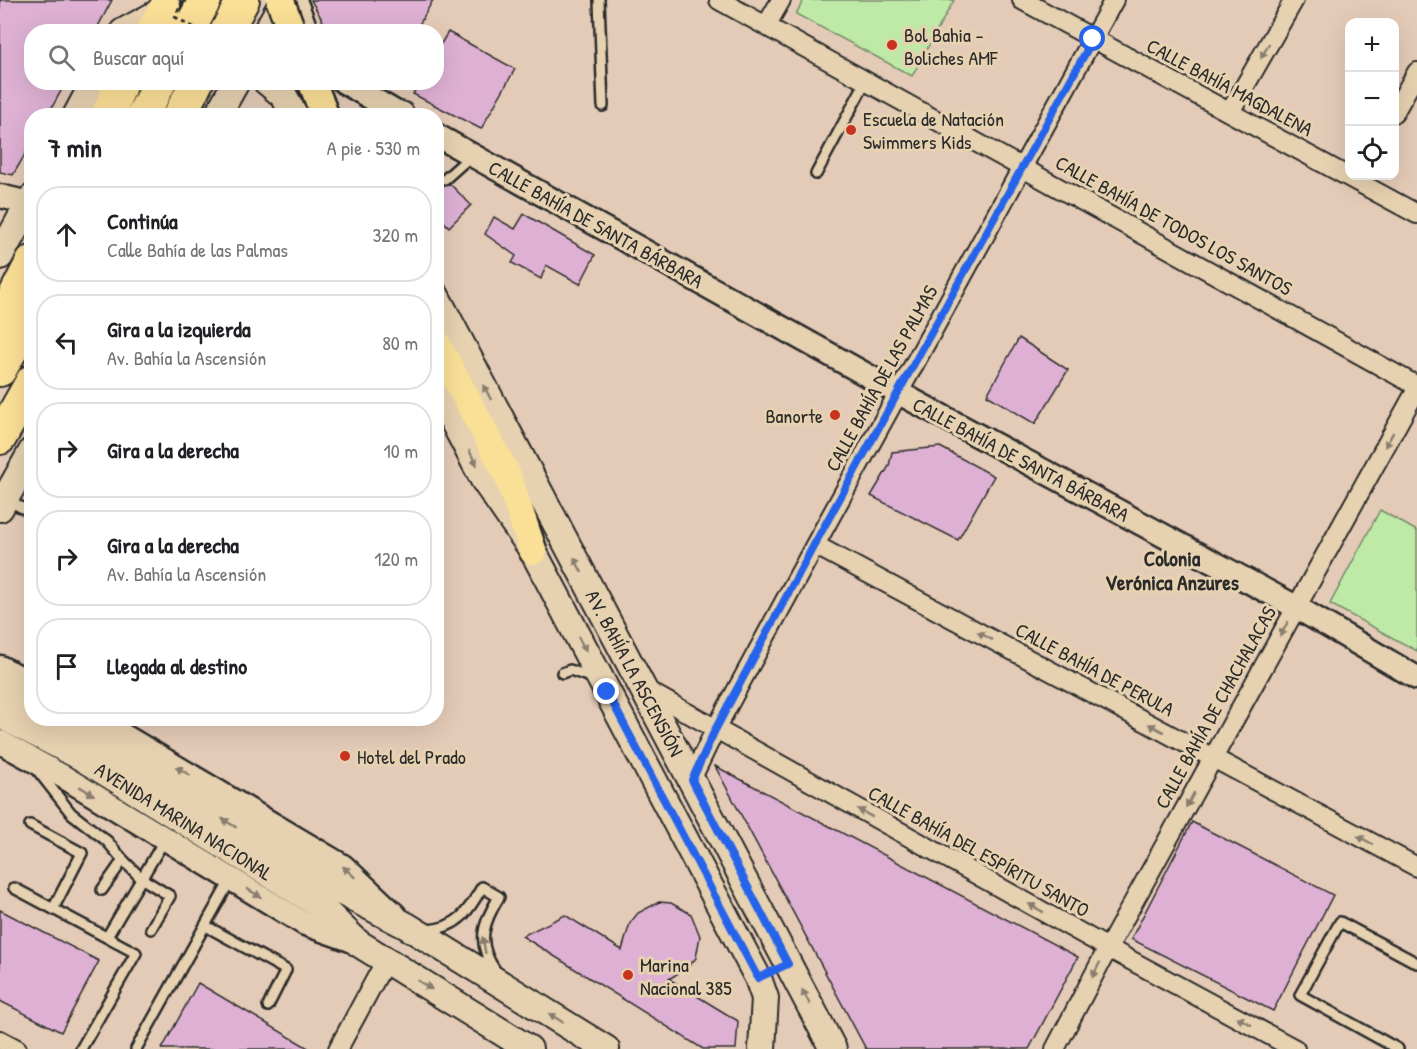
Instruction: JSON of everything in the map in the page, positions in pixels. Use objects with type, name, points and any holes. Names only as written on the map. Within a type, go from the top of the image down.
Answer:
[{"type":"highway","points":[[192,24],[205,0]]},
{"type":"highway","points":[[230,24],[243,0]]},
{"type":"highway","points":[[109,108],[114,90]]},
{"type":"highway","points":[[146,108],[156,90]]},
{"type":"highway","points":[[183,108],[193,90]]},
{"type":"highway","points":[[0,324],[24,278]]},
{"type":"highway","points":[[0,370],[24,328]]},
{"type":"highway","points":[[0,438],[24,395]]},
{"type":"main road","points":[[270,24],[282,0]]},
{"type":"main road","points":[[282,0],[290,24]]},
{"type":"main road","points":[[135,24],[161,8]]},
{"type":"main road","points":[[86,108],[108,90]]},
{"type":"main road","points":[[223,108],[237,90]]},
{"type":"main road","points":[[277,90],[284,96],[291,108]]},
{"type":"main road","points":[[315,90],[322,108]]},
{"type":"main road","points":[[0,256],[24,212]]},
{"type":"main road","name":"AV. BAHÍA LA ASCENSIÓN","points":[[444,311],[833,1049]]},
{"type":"main road","points":[[444,357],[507,474],[533,551]]},
{"type":"main road","name":"AV. BAHÍA LA ASCENSIÓN","points":[[444,411],[484,480],[533,551],[758,978],[765,998],[762,1049]]},
{"type":"main road","points":[[2,504],[24,465]]},
{"type":"main road","points":[[0,690],[24,701]]},
{"type":"main road","name":"AVENIDA MARINA NACIONAL","points":[[0,715],[24,726]]},
{"type":"main road","name":"AVENIDA MARINA NACIONAL","points":[[25,726],[130,774],[332,887],[407,926],[606,1049]]},
{"type":"main road","name":"AVENIDA MARINA NACIONAL","points":[[67,726],[130,774],[318,904],[358,943],[529,1049]]},
{"type":"main road","points":[[758,978],[788,964]]},
{"type":"street","points":[[295,0],[304,24]]},
{"type":"street","name":"CALLE BAHÍA DE TODOS LOS SANTOS","points":[[719,0],[1417,387]]},
{"type":"street","points":[[766,26],[780,0]]},
{"type":"street","name":"CALLE BAHÍA MAGDALENA","points":[[1022,0],[1345,171]]},
{"type":"street","name":"CALLE BAHÍA DE LAS PALMAS","points":[[692,780],[715,730],[814,545],[1114,0]]},
{"type":"street","points":[[1230,112],[1294,0]]},
{"type":"street","points":[[1399,106],[1417,72]]},
{"type":"street","points":[[358,90],[388,108]]},
{"type":"street","name":"CALLE BAHÍA DE SANTA BÁRBARA","points":[[444,139],[899,393],[1296,607],[1417,678]]},
{"type":"street","name":"CALLE BAHÍA MAGDALENA","points":[[1361,180],[1417,214]]},
{"type":"street","points":[[0,196],[24,200]]},
{"type":"street","name":"CALLE BAHÍA DE CHACHALACAS","points":[[1055,1049],[1108,948],[1417,387]]},
{"type":"street","name":"CALLE BAHÍA DE PERULA","points":[[814,545],[1417,867]]},
{"type":"street","points":[[0,667],[24,679]]},
{"type":"street","name":"CALLE BAHÍA DEL ESPÍRITU SANTO","points":[[643,688],[1108,948],[1295,1049]]},
{"type":"street","name":"AVENIDA MARINA NACIONAL","points":[[107,726],[343,866],[407,926]]},
{"type":"street","name":"AVENIDA MARINA NACIONAL","points":[[0,742],[25,754],[305,924],[358,943]]},
{"type":"street","points":[[338,1049],[386,960]]},
{"type":"street","points":[[0,1040],[17,1049]]},
{"type":"lane","points":[[599,0],[603,106]]},
{"type":"lane","points":[[816,174],[866,81]]},
{"type":"lane","points":[[445,179],[472,155]]},
{"type":"lane","points":[[2,504],[24,511]]},
{"type":"lane","points":[[562,673],[570,670],[588,675],[607,692]]},
{"type":"lane","points":[[25,754],[71,813],[107,841],[141,878],[170,896],[151,930]]},
{"type":"lane","points":[[30,825],[82,853],[53,909]]},
{"type":"lane","points":[[107,937],[165,839]]},
{"type":"lane","points":[[102,890],[123,860]]},
{"type":"lane","points":[[136,1049],[231,879]]},
{"type":"lane","points":[[407,926],[427,930],[455,924],[470,909],[482,887],[499,897],[486,918],[482,932],[482,946],[487,959],[509,989]]},
{"type":"lane","points":[[14,888],[136,952],[81,1049]]},
{"type":"lane","points":[[1398,1049],[1300,995],[1340,922],[1417,963]]},
{"type":"lane","points":[[206,926],[286,970],[268,1006]]},
{"type":"path","points":[[161,8],[188,24]]},
{"type":"green space","name":"Bol Bahia - Boliches AMF","points":[[804,0],[954,0],[912,76],[796,14]]},
{"type":"green space","points":[[1380,510],[1417,531],[1417,651],[1330,604]]},
{"type":"building","points":[[0,0],[112,0],[99,24],[24,24],[24,90],[62,90],[51,108],[24,108],[24,156],[13,175],[0,172]]},
{"type":"building","points":[[311,0],[433,0],[420,24],[324,24]]},
{"type":"building","points":[[448,32],[515,69],[481,129],[413,94],[415,90],[444,90],[444,39]]},
{"type":"building","points":[[444,184],[450,184],[471,205],[449,227],[444,222]]},
{"type":"building","points":[[524,214],[595,255],[580,284],[546,265],[541,279],[512,263],[516,256],[485,234],[494,217],[515,229]]},
{"type":"building","points":[[1019,338],[1068,370],[1035,424],[987,395]]},
{"type":"building","points":[[940,447],[994,476],[958,540],[871,496],[889,466],[892,452]]},
{"type":"building","points":[[715,766],[1078,957],[1029,1049],[866,1049]]},
{"type":"building","points":[[1192,822],[1333,895],[1273,1011],[1131,939]]},
{"type":"building","name":"Marina Nacional 385","points":[[659,902],[671,903],[691,914],[700,936],[696,958],[688,967],[669,979],[738,1021],[736,1049],[703,1049],[522,936],[565,915],[622,950],[630,923],[638,913]]},
{"type":"building","points":[[0,910],[99,961],[61,1032],[0,1001]]},
{"type":"building","points":[[198,983],[310,1049],[162,1049]]},
{"type":"place","name":"Bol Bahia - Boliches AMF","points":[[892,45]]},
{"type":"place","name":"Escuela de Natación Swimmers Kids","points":[[851,130]]},
{"type":"place","name":"Banorte","points":[[835,415]]},
{"type":"place","name":"Hotel del Prado","points":[[345,756]]},
{"type":"place","name":"Marina Nacional 385","points":[[628,975]]},
{"type":"district","name":"Colonia Verónica Anzures","points":[[1172,570]]},
{"type":"route","points":[[607,692],[758,978],[788,964],[692,780],[715,730],[814,545],[1093,39]]}]
